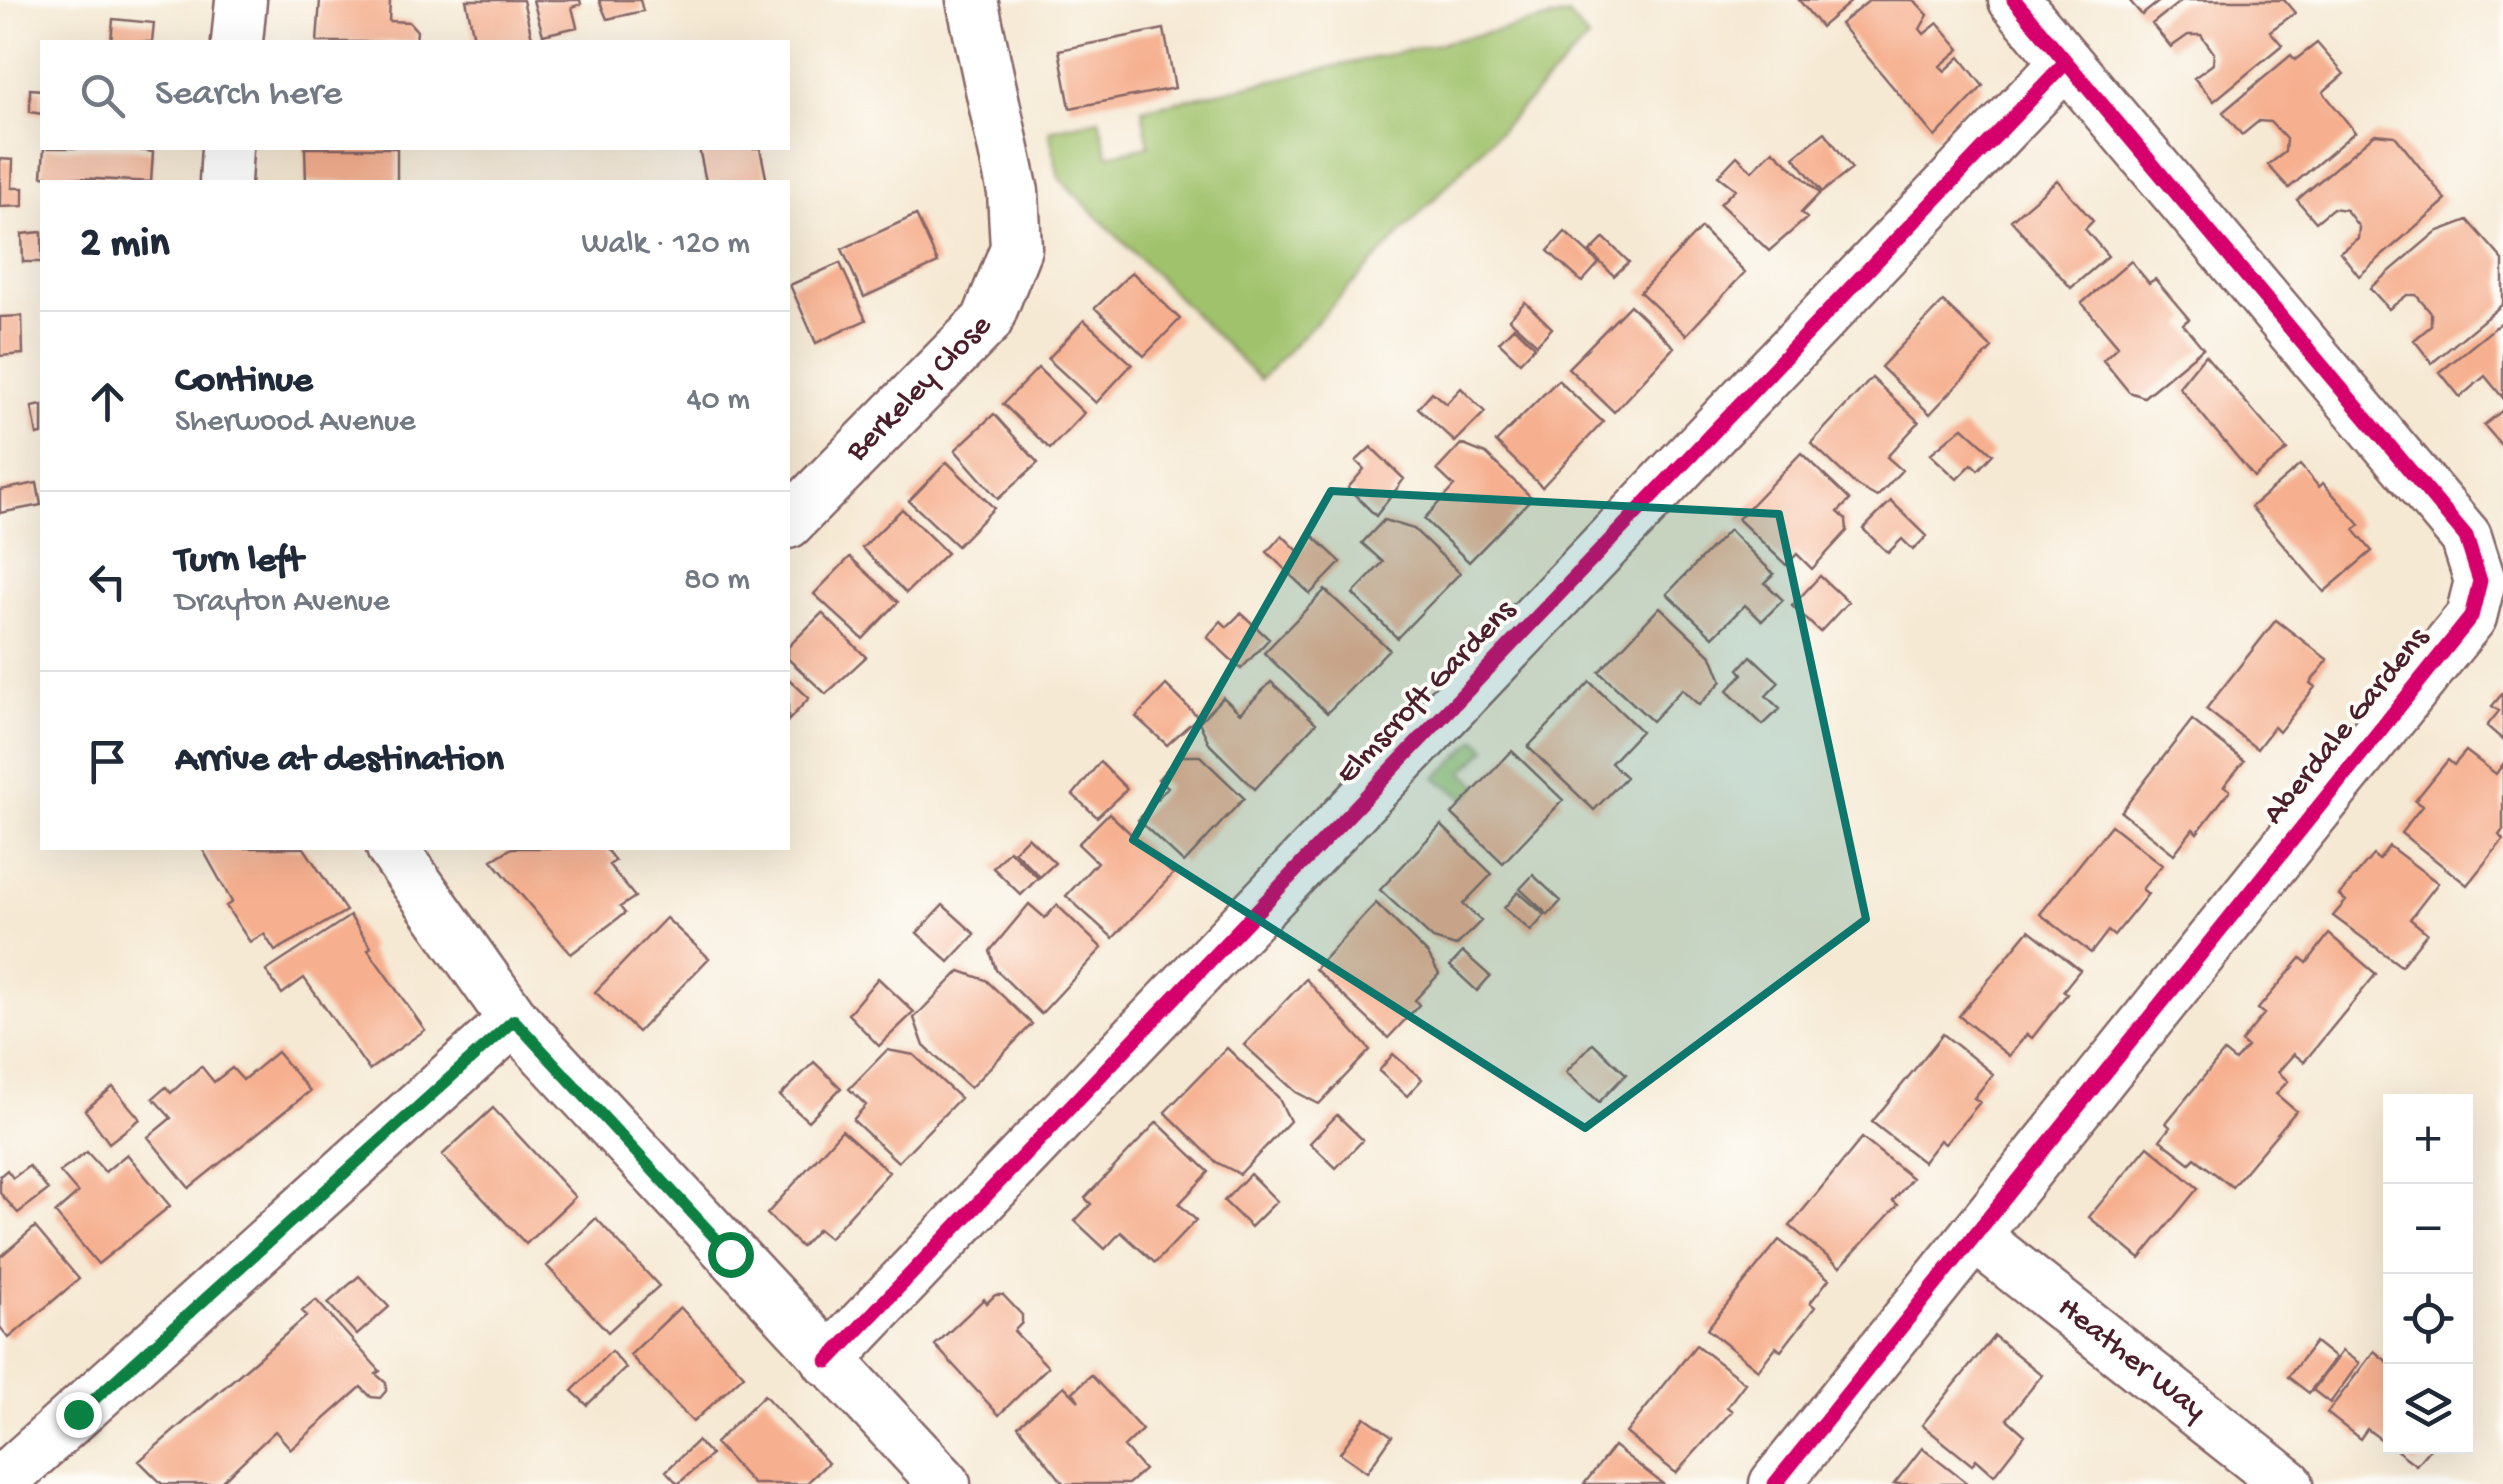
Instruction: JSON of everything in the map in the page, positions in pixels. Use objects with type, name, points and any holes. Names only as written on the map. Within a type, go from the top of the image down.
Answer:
[{"type":"street","points":[[237,40],[241,0]]},
{"type":"street","name":"Berkeley Close","points":[[790,521],[988,321],[1016,248],[1013,192],[972,0]]},
{"type":"street","name":"Aberdale Gardens","points":[[1775,1484],[2471,616],[2480,580],[2466,536],[2014,0]]},
{"type":"street","name":"Elmscroft Gardens","points":[[828,1361],[2066,62]]},
{"type":"street","points":[[225,180],[227,150]]},
{"type":"street","points":[[393,850],[514,1020],[945,1484]]},
{"type":"street","points":[[0,1483],[514,1020]]},
{"type":"street","name":"Heather Way","points":[[1974,1236],[2288,1484]]},
{"type":"highlighted area","points":[[1331,491],[1779,514],[1866,919],[1585,1128],[1133,840]]},
{"type":"green space","points":[[1568,15],[1588,39],[1260,380],[1059,178],[1049,130],[1099,119],[1108,155],[1149,146],[1142,109]]},
{"type":"green space","points":[[1477,739],[1487,749],[1463,772],[1479,785],[1466,799],[1436,778]]},
{"type":"building","points":[[320,0],[390,0],[389,21],[409,22],[417,31],[416,40],[317,40]]},
{"type":"building","points":[[466,0],[523,0],[533,40],[475,40]]},
{"type":"building","points":[[533,0],[580,0],[581,4],[572,7],[577,27],[543,35]]},
{"type":"building","points":[[599,0],[640,0],[643,11],[607,19]]},
{"type":"building","points":[[1799,0],[1853,0],[1821,27]]},
{"type":"building","points":[[1870,0],[1914,0],[1928,15],[1920,29],[1924,34],[1938,23],[1960,49],[1940,66],[1945,71],[1960,57],[1983,86],[1935,137],[1840,24]]},
{"type":"building","points":[[2129,0],[2161,0],[2142,15]]},
{"type":"building","points":[[2182,0],[2284,0],[2295,13],[2270,31],[2282,45],[2214,101],[2194,78],[2213,64],[2214,53],[2201,35],[2188,35],[2171,47],[2152,24]]},
{"type":"building","points":[[113,19],[154,23],[152,40],[111,40]]},
{"type":"building","points":[[1164,29],[1175,88],[1070,108],[1059,50]]},
{"type":"building","points":[[2317,43],[2344,74],[2323,92],[2355,132],[2289,188],[2268,165],[2285,152],[2286,139],[2270,122],[2259,121],[2242,135],[2223,112],[2291,55],[2295,60]]},
{"type":"building","points":[[30,89],[40,90],[40,114],[30,112]]},
{"type":"building","points":[[1825,132],[1852,169],[1822,192],[1794,157]]},
{"type":"building","points":[[2375,134],[2395,136],[2446,200],[2359,276],[2340,252],[2358,238],[2359,227],[2346,210],[2333,208],[2316,222],[2297,200]]},
{"type":"building","points":[[44,150],[153,152],[151,180],[42,176]]},
{"type":"building","points":[[305,150],[397,150],[397,180],[306,180]]},
{"type":"building","points":[[699,150],[760,150],[767,180],[706,180]]},
{"type":"building","points":[[1773,150],[1820,193],[1801,213],[1807,218],[1769,251],[1720,204],[1735,189],[1718,176],[1737,156],[1752,171]]},
{"type":"building","points":[[0,159],[13,160],[12,188],[23,188],[23,206],[0,207]]},
{"type":"building","points":[[2057,180],[2093,221],[2085,229],[2108,256],[2071,288],[2011,220]]},
{"type":"building","points":[[916,215],[938,263],[864,297],[842,249]]},
{"type":"building","points":[[2468,220],[2503,260],[2503,304],[2432,363],[2414,340],[2431,326],[2431,313],[2416,295],[2407,295],[2389,309],[2370,288],[2436,232]]},
{"type":"building","points":[[1701,228],[1745,272],[1686,335],[1640,292]]},
{"type":"building","points":[[40,232],[40,262],[23,262],[22,234]]},
{"type":"building","points":[[1565,232],[1599,263],[1582,282],[1548,251]]},
{"type":"building","points":[[1604,238],[1629,262],[1614,276],[1590,252]]},
{"type":"building","points":[[2131,261],[2149,283],[2155,279],[2189,319],[2183,324],[2203,348],[2144,397],[2129,392],[2103,360],[2118,346],[2082,303]]},
{"type":"building","points":[[840,263],[866,320],[816,343],[790,285]]},
{"type":"building","points":[[1132,272],[1180,319],[1144,356],[1095,308]]},
{"type":"building","points":[[1525,302],[1552,328],[1537,344],[1509,319]]},
{"type":"building","points":[[1943,302],[1992,348],[1930,414],[1881,367]]},
{"type":"building","points":[[1630,305],[1674,347],[1614,412],[1568,368]]},
{"type":"building","points":[[22,316],[23,354],[0,356],[0,317]]},
{"type":"building","points":[[1084,320],[1132,364],[1096,403],[1048,359]]},
{"type":"building","points":[[2503,321],[2503,398],[2485,376],[2460,397],[2440,372]]},
{"type":"building","points":[[1514,327],[1535,346],[1520,362],[1499,342]]},
{"type":"building","points":[[2205,355],[2287,450],[2254,477],[2179,387]]},
{"type":"building","points":[[1038,368],[1084,413],[1050,449],[1003,404]]},
{"type":"building","points":[[1872,378],[1919,422],[1887,457],[1902,470],[1877,497],[1857,486],[1811,443]]},
{"type":"building","points":[[1558,380],[1603,422],[1542,487],[1496,442]]},
{"type":"building","points":[[1461,388],[1485,412],[1455,442],[1418,408],[1432,392],[1446,404]]},
{"type":"building","points":[[40,405],[40,434],[37,435],[32,407]]},
{"type":"building","points":[[2503,410],[2503,447],[2484,425]]},
{"type":"building","points":[[994,414],[1038,463],[998,499],[955,450]]},
{"type":"building","points":[[1963,427],[1993,454],[1978,470],[1972,464],[1957,479],[1930,454]]},
{"type":"building","points":[[1461,444],[1486,454],[1532,498],[1469,562],[1424,519],[1454,486],[1437,470]]},
{"type":"building","points":[[1371,447],[1404,479],[1376,516],[1348,488],[1364,469],[1356,461]]},
{"type":"building","points":[[1801,453],[1850,500],[1838,512],[1846,519],[1847,531],[1812,569],[1797,554],[1786,565],[1738,519]]},
{"type":"building","points":[[947,462],[994,508],[957,546],[909,501]]},
{"type":"building","points":[[2300,465],[2319,487],[2323,483],[2360,525],[2354,530],[2372,551],[2324,592],[2251,507]]},
{"type":"building","points":[[37,483],[40,505],[0,513],[0,490]]},
{"type":"building","points":[[1891,501],[1927,536],[1913,550],[1902,539],[1888,553],[1863,529]]},
{"type":"building","points":[[902,509],[947,553],[906,593],[862,548]]},
{"type":"building","points":[[1384,520],[1414,529],[1460,573],[1397,638],[1353,594],[1383,562],[1362,543]]},
{"type":"building","points":[[1729,530],[1774,574],[1765,583],[1783,600],[1762,621],[1745,605],[1713,637],[1667,594]]},
{"type":"building","points":[[1282,535],[1298,551],[1313,536],[1341,562],[1310,594],[1267,552]]},
{"type":"building","points":[[850,557],[898,602],[863,639],[814,594]]},
{"type":"building","points":[[1820,576],[1848,602],[1820,632],[1792,606]]},
{"type":"building","points":[[1325,590],[1389,649],[1327,713],[1264,653]]},
{"type":"building","points":[[1660,607],[1712,656],[1722,681],[1699,705],[1682,689],[1652,721],[1599,672]]},
{"type":"building","points":[[822,613],[866,657],[826,694],[790,661],[790,645]]},
{"type":"building","points":[[1241,613],[1269,639],[1241,669],[1207,637],[1221,621],[1227,627]]},
{"type":"building","points":[[2276,620],[2328,660],[2310,683],[2315,687],[2279,732],[2274,727],[2257,749],[2206,709]]},
{"type":"building","points":[[1751,656],[1779,682],[1766,696],[1780,709],[1763,725],[1727,691],[1743,674],[1739,669]]},
{"type":"building","points":[[790,680],[809,698],[790,719]]},
{"type":"building","points":[[1271,682],[1316,723],[1255,789],[1210,745],[1199,722],[1223,697],[1240,713]]},
{"type":"building","points":[[1590,682],[1641,731],[1611,763],[1626,777],[1594,810],[1528,747]]},
{"type":"building","points":[[1166,685],[1198,717],[1167,745],[1136,717]]},
{"type":"building","points":[[2503,693],[2503,740],[2487,726],[2499,711],[2492,706]]},
{"type":"building","points":[[2192,720],[2244,761],[2224,786],[2230,790],[2197,833],[2193,829],[2174,854],[2121,812]]},
{"type":"building","points":[[1512,751],[1563,800],[1503,863],[1452,814]]},
{"type":"building","points":[[2466,751],[2496,774],[2503,764],[2503,830],[2499,835],[2503,840],[2467,885],[2401,833],[2422,806],[2415,801],[2448,760],[2454,765]]},
{"type":"building","points":[[1179,756],[1200,756],[1244,798],[1184,863],[1138,820],[1168,787],[1158,779]]},
{"type":"building","points":[[1100,762],[1127,789],[1097,817],[1073,795]]},
{"type":"building","points":[[1109,813],[1173,874],[1113,938],[1066,896],[1097,862],[1078,844]]},
{"type":"building","points":[[1441,825],[1492,874],[1463,904],[1481,921],[1456,946],[1433,939],[1380,890]]},
{"type":"building","points":[[2111,825],[2162,865],[2142,889],[2148,894],[2114,936],[2108,931],[2091,953],[2040,914]]},
{"type":"building","points":[[1028,837],[1055,863],[1040,877],[1014,851]]},
{"type":"building","points":[[2389,846],[2438,883],[2410,919],[2427,933],[2401,966],[2333,916],[2346,901],[2339,895],[2373,855],[2379,860]]},
{"type":"building","points":[[203,850],[305,850],[346,911],[275,951],[264,934],[250,942],[226,906],[232,902]]},
{"type":"building","points":[[509,850],[607,850],[615,861],[609,865],[635,897],[620,907],[625,913],[571,954],[492,860]]},
{"type":"building","points":[[1009,850],[1038,878],[1021,895],[993,868]]},
{"type":"building","points":[[1533,875],[1561,901],[1548,915],[1520,889]]},
{"type":"building","points":[[1518,892],[1545,915],[1531,931],[1504,908]]},
{"type":"building","points":[[1376,903],[1428,954],[1439,974],[1415,1000],[1419,1005],[1388,1038],[1315,969]]},
{"type":"building","points":[[1029,904],[1045,918],[1057,905],[1102,948],[1041,1014],[996,970],[990,951]]},
{"type":"building","points":[[943,905],[975,934],[949,962],[917,933]]},
{"type":"building","points":[[350,916],[371,947],[368,950],[425,1030],[369,1070],[304,978],[282,994],[266,971]]},
{"type":"building","points":[[666,918],[709,958],[638,1032],[595,992]]},
{"type":"building","points":[[2029,930],[2080,970],[2063,991],[2067,994],[2032,1038],[2027,1034],[2009,1056],[1959,1016]]},
{"type":"building","points":[[2329,934],[2376,974],[2304,1062],[2294,1054],[2278,1072],[2288,1081],[2276,1094],[2296,1111],[2232,1187],[2195,1158],[2190,1163],[2160,1140],[2170,1127],[2166,1123],[2224,1052],[2235,1061],[2247,1047],[2241,1042],[2264,1014],[2258,1009],[2301,958],[2307,963]]},
{"type":"building","points":[[1463,952],[1490,976],[1477,991],[1450,966]]},
{"type":"building","points":[[960,971],[986,980],[1032,1024],[970,1088],[924,1046],[914,1018]]},
{"type":"building","points":[[878,978],[914,1012],[879,1046],[848,1014]]},
{"type":"building","points":[[1306,979],[1370,1050],[1319,1104],[1296,1092],[1244,1045]]},
{"type":"building","points":[[1943,1034],[1993,1074],[1974,1098],[1980,1102],[1945,1144],[1940,1140],[1923,1162],[1872,1122]]},
{"type":"building","points":[[1593,1043],[1626,1074],[1599,1102],[1566,1072]]},
{"type":"building","points":[[1227,1048],[1278,1097],[1290,1121],[1240,1174],[1216,1162],[1165,1112]]},
{"type":"building","points":[[887,1050],[914,1055],[960,1098],[898,1162],[853,1120],[866,1105],[849,1089]]},
{"type":"building","points":[[277,1052],[310,1091],[189,1188],[148,1137],[171,1118],[153,1098],[166,1087],[171,1093],[201,1066],[214,1082],[232,1068],[243,1080]]},
{"type":"building","points":[[1393,1054],[1422,1079],[1407,1096],[1379,1071]]},
{"type":"building","points":[[814,1062],[841,1088],[808,1121],[780,1096]]},
{"type":"building","points":[[113,1087],[140,1119],[109,1143],[85,1110]]},
{"type":"building","points":[[493,1108],[575,1197],[526,1244],[442,1155]]},
{"type":"building","points":[[1337,1115],[1363,1140],[1336,1168],[1310,1143]]},
{"type":"building","points":[[1157,1122],[1209,1172],[1179,1204],[1196,1220],[1155,1263],[1121,1232],[1105,1249],[1075,1221],[1091,1204],[1085,1198]]},
{"type":"building","points":[[842,1130],[889,1172],[829,1238],[818,1229],[801,1247],[767,1214]]},
{"type":"building","points":[[1862,1138],[1912,1178],[1893,1201],[1898,1205],[1840,1267],[1790,1226]]},
{"type":"building","points":[[2148,1146],[2198,1188],[2140,1259],[2089,1217]]},
{"type":"building","points":[[87,1152],[105,1172],[127,1154],[170,1206],[98,1264],[55,1213],[78,1193],[60,1172]]},
{"type":"building","points":[[29,1166],[48,1190],[18,1213],[0,1193],[0,1176],[7,1170],[13,1178]]},
{"type":"building","points":[[1250,1174],[1277,1201],[1251,1227],[1224,1201]]},
{"type":"building","points":[[596,1218],[659,1286],[608,1332],[547,1266]]},
{"type":"building","points":[[35,1227],[79,1279],[9,1338],[0,1327],[0,1257]]},
{"type":"building","points":[[1779,1240],[1829,1279],[1810,1303],[1815,1307],[1781,1351],[1776,1347],[1758,1370],[1707,1329]]},
{"type":"building","points":[[359,1276],[389,1307],[357,1335],[328,1303]]},
{"type":"building","points":[[995,1295],[1003,1295],[1022,1315],[1022,1323],[1014,1331],[1048,1367],[999,1415],[935,1345],[984,1299],[987,1303]]},
{"type":"building","points":[[316,1300],[380,1371],[376,1374],[386,1383],[386,1391],[380,1398],[371,1397],[361,1387],[291,1449],[275,1431],[219,1484],[162,1484],[139,1461],[307,1316],[302,1311]]},
{"type":"building","points":[[680,1307],[744,1375],[693,1422],[630,1355]]},
{"type":"building","points":[[1994,1336],[2042,1375],[2007,1419],[2025,1435],[1994,1475],[1976,1459],[1972,1465],[1922,1425]]},
{"type":"building","points":[[2315,1342],[2335,1358],[2309,1393],[2288,1377]]},
{"type":"building","points":[[1696,1345],[1745,1383],[1727,1407],[1732,1411],[1676,1473],[1626,1433]]},
{"type":"building","points":[[611,1351],[626,1368],[587,1405],[572,1391]]},
{"type":"building","points":[[2342,1351],[2359,1363],[2330,1403],[2313,1390]]},
{"type":"building","points":[[2374,1351],[2383,1358],[2383,1441],[2367,1429],[2360,1439],[2327,1413]]},
{"type":"building","points":[[1091,1375],[1142,1430],[1124,1447],[1144,1470],[1128,1484],[1064,1484],[1018,1426],[1064,1386],[1079,1401],[1073,1392]]},
{"type":"building","points":[[764,1395],[828,1463],[806,1484],[753,1484],[715,1443]]},
{"type":"building","points":[[1365,1417],[1392,1436],[1367,1472],[1340,1453]]},
{"type":"building","points":[[697,1441],[711,1455],[678,1484],[666,1471]]},
{"type":"building","points":[[1614,1446],[1663,1484],[1584,1484]]},
{"type":"building","points":[[1922,1448],[1968,1484],[1894,1484]]},
{"type":"building","points":[[2402,1454],[2425,1454],[2416,1465]]},
{"type":"cycle path","points":[[1775,1484],[2471,617],[2480,581],[2466,537],[2014,0]]},
{"type":"cycle path","points":[[828,1361],[2066,62]]},
{"type":"route","points":[[78,1414],[514,1020],[730,1254]]}]
